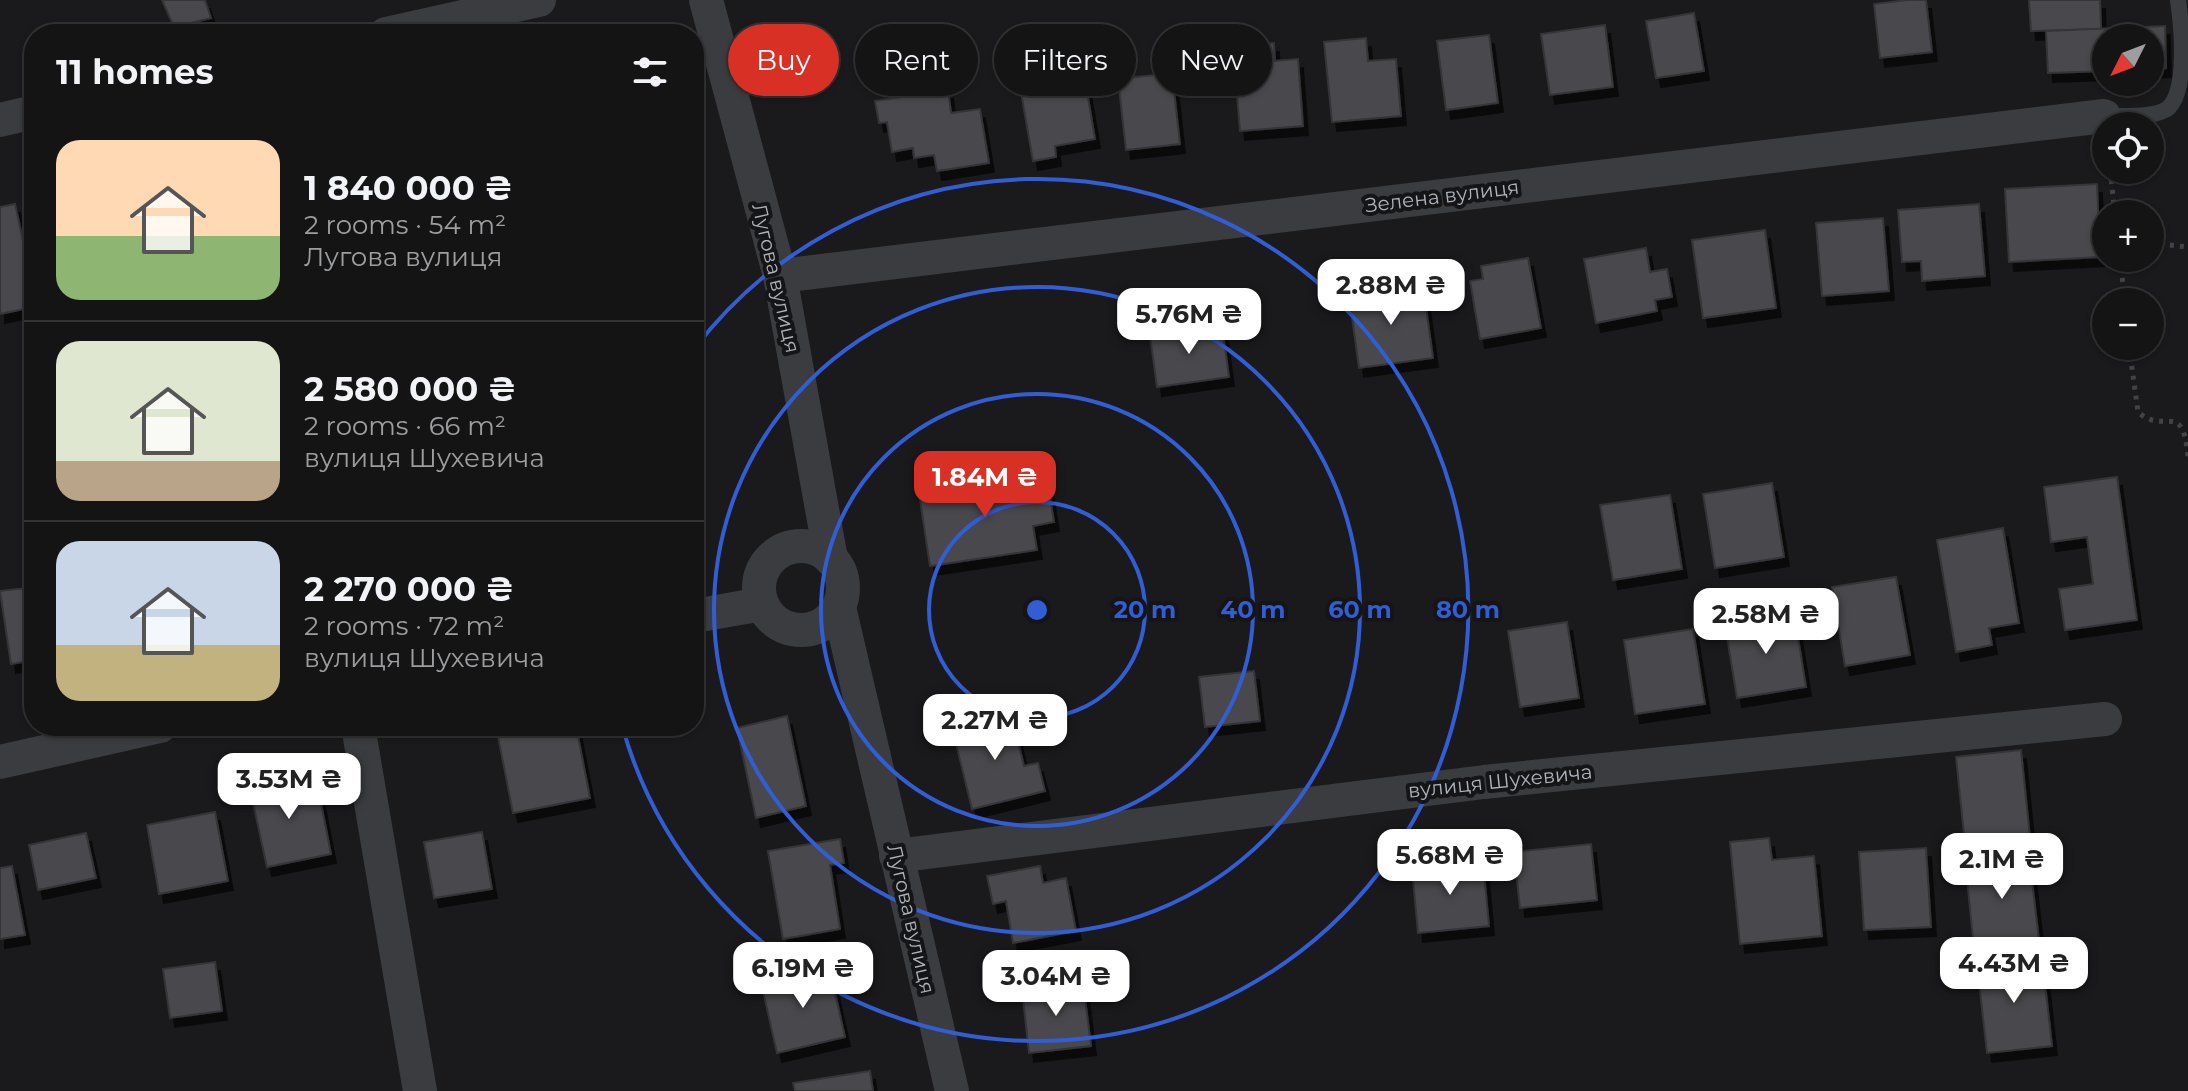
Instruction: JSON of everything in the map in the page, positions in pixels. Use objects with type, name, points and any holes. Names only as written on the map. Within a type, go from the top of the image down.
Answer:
[{"type":"street","points":[[431,24],[539,0]]},
{"type":"street","name":"Лугова вулиця","points":[[706,0],[780,276],[831,559]]},
{"type":"street","points":[[0,120],[24,114]]},
{"type":"street","name":"Зелена вулиця","points":[[780,276],[2092,117]]},
{"type":"street","points":[[801,546],[817,549],[831,559],[840,574],[843,591],[839,607],[828,620],[814,628],[798,630],[782,626],[770,617],[762,604],[758,588],[761,573],[770,559],[784,549],[801,546]]},
{"type":"street","points":[[704,614],[762,604]]},
{"type":"street","name":"Лугова вулиця","points":[[839,607],[952,1091]]},
{"type":"street","name":"вулиця Шухевича","points":[[896,856],[1484,782],[2105,719]]},
{"type":"street","points":[[0,762],[116,736]]},
{"type":"street","points":[[360,736],[420,1091]]},
{"type":"lane","points":[[2158,112],[2175,103],[2182,92],[2185,76],[2178,0]]},
{"type":"path","points":[[2164,244],[2188,247]]},
{"type":"path","points":[[2131,360],[2138,412],[2150,419],[2179,424],[2185,429],[2188,457]]},
{"type":"building","points":[[162,0],[205,0],[211,18],[173,24]]},
{"type":"building","points":[[1926,0],[1932,52],[1880,58],[1874,4]]},
{"type":"building","points":[[2029,0],[2100,0],[2101,24],[2092,24],[2092,29],[2031,31]]},
{"type":"building","points":[[1694,13],[1704,71],[1656,78],[1646,21]]},
{"type":"building","points":[[1605,25],[1613,87],[1550,95],[1541,34]]},
{"type":"building","points":[[2164,26],[2166,68],[2164,68]]},
{"type":"building","points":[[2092,29],[2092,71],[2048,73],[2046,31]]},
{"type":"building","points":[[1489,35],[1498,103],[1446,110],[1437,41]]},
{"type":"building","points":[[1366,38],[1368,61],[1396,59],[1401,116],[1332,122],[1324,42]]},
{"type":"building","points":[[1272,43],[1275,61],[1298,59],[1303,126],[1240,131],[1237,96],[1272,96]]},
{"type":"building","points":[[1152,75],[1152,96],[1175,96],[1180,144],[1126,150],[1120,96],[1136,96],[1136,77]]},
{"type":"building","points":[[908,96],[949,96],[951,113],[980,109],[989,163],[937,171],[934,155],[914,158],[913,148],[892,152],[887,122],[879,123],[875,101]]},
{"type":"building","points":[[1022,96],[1088,96],[1095,139],[1055,146],[1056,157],[1033,161]]},
{"type":"building","points":[[2097,184],[2098,200],[2092,200],[2092,257],[2009,262],[2005,189]]},
{"type":"building","points":[[15,204],[24,245],[24,309],[0,314],[0,207]]},
{"type":"building","points":[[1979,204],[1985,276],[1922,281],[1921,261],[1902,262],[1898,210]]},
{"type":"building","points":[[1883,218],[1889,291],[1822,296],[1816,223]]},
{"type":"building","points":[[1765,230],[1776,308],[1703,318],[1692,240]]},
{"type":"building","points":[[1646,248],[1650,272],[1667,269],[1672,297],[1655,300],[1657,311],[1596,323],[1584,259]]},
{"type":"building","points":[[1528,258],[1541,328],[1480,339],[1470,281],[1483,279],[1481,266]]},
{"type":"building","points":[[1423,286],[1433,358],[1359,368],[1349,295]]},
{"type":"building","points":[[1222,326],[1229,377],[1157,387],[1150,335]]},
{"type":"building","points":[[1046,473],[1054,522],[1033,526],[1037,550],[930,566],[919,493]]},
{"type":"building","points":[[2117,477],[2137,620],[2065,630],[2059,589],[2093,584],[2087,537],[2051,542],[2044,487]]},
{"type":"building","points":[[1772,483],[1784,557],[1715,568],[1703,494]]},
{"type":"building","points":[[1670,495],[1682,569],[1613,580],[1600,505]]},
{"type":"building","points":[[2003,528],[2019,623],[1989,628],[1992,645],[1956,652],[1937,540]]},
{"type":"building","points":[[1896,577],[1910,655],[1845,666],[1832,587]]},
{"type":"building","points":[[24,588],[24,662],[11,664],[0,591]]},
{"type":"building","points":[[1794,613],[1806,687],[1737,698],[1725,624]]},
{"type":"building","points":[[1567,622],[1579,698],[1520,707],[1508,631]]},
{"type":"building","points":[[1693,629],[1705,704],[1635,714],[1624,640]]},
{"type":"building","points":[[1254,671],[1260,721],[1205,727],[1199,677]]},
{"type":"building","points":[[1011,713],[1024,766],[1038,763],[1045,791],[972,809],[952,727]]},
{"type":"building","points":[[787,716],[806,806],[756,818],[737,728]]},
{"type":"building","points":[[498,736],[578,736],[590,798],[513,813]]},
{"type":"building","points":[[2021,750],[2030,838],[1965,844],[1956,757]]},
{"type":"building","points":[[300,774],[305,801],[320,798],[331,854],[267,867],[249,784]]},
{"type":"building","points":[[215,812],[228,881],[159,894],[147,825]]},
{"type":"building","points":[[482,832],[492,889],[434,898],[424,842]]},
{"type":"building","points":[[86,833],[96,878],[38,890],[29,845]]},
{"type":"building","points":[[1769,838],[1772,860],[1814,856],[1822,936],[1740,944],[1730,842]]},
{"type":"building","points":[[840,839],[844,863],[830,865],[840,929],[783,939],[768,851]]},
{"type":"building","points":[[1591,844],[1597,900],[1520,908],[1514,852]]},
{"type":"building","points":[[1926,848],[1931,927],[1864,930],[1859,852]]},
{"type":"building","points":[[2029,854],[2039,941],[1974,948],[1965,860]]},
{"type":"building","points":[[1483,862],[1489,926],[1418,933],[1412,868]]},
{"type":"building","points":[[12,866],[25,935],[0,939],[0,868]]},
{"type":"building","points":[[1040,866],[1043,883],[1066,878],[1076,931],[1013,943],[1006,901],[993,904],[987,876]]},
{"type":"building","points":[[2042,957],[2052,1046],[1987,1053],[1977,964]]},
{"type":"building","points":[[215,962],[222,1011],[170,1018],[163,969]]},
{"type":"building","points":[[829,966],[845,1037],[777,1053],[761,982]]},
{"type":"building","points":[[1083,982],[1091,1046],[1029,1053],[1022,989]]},
{"type":"building","points":[[870,1071],[873,1091],[795,1091],[793,1083]]}]
